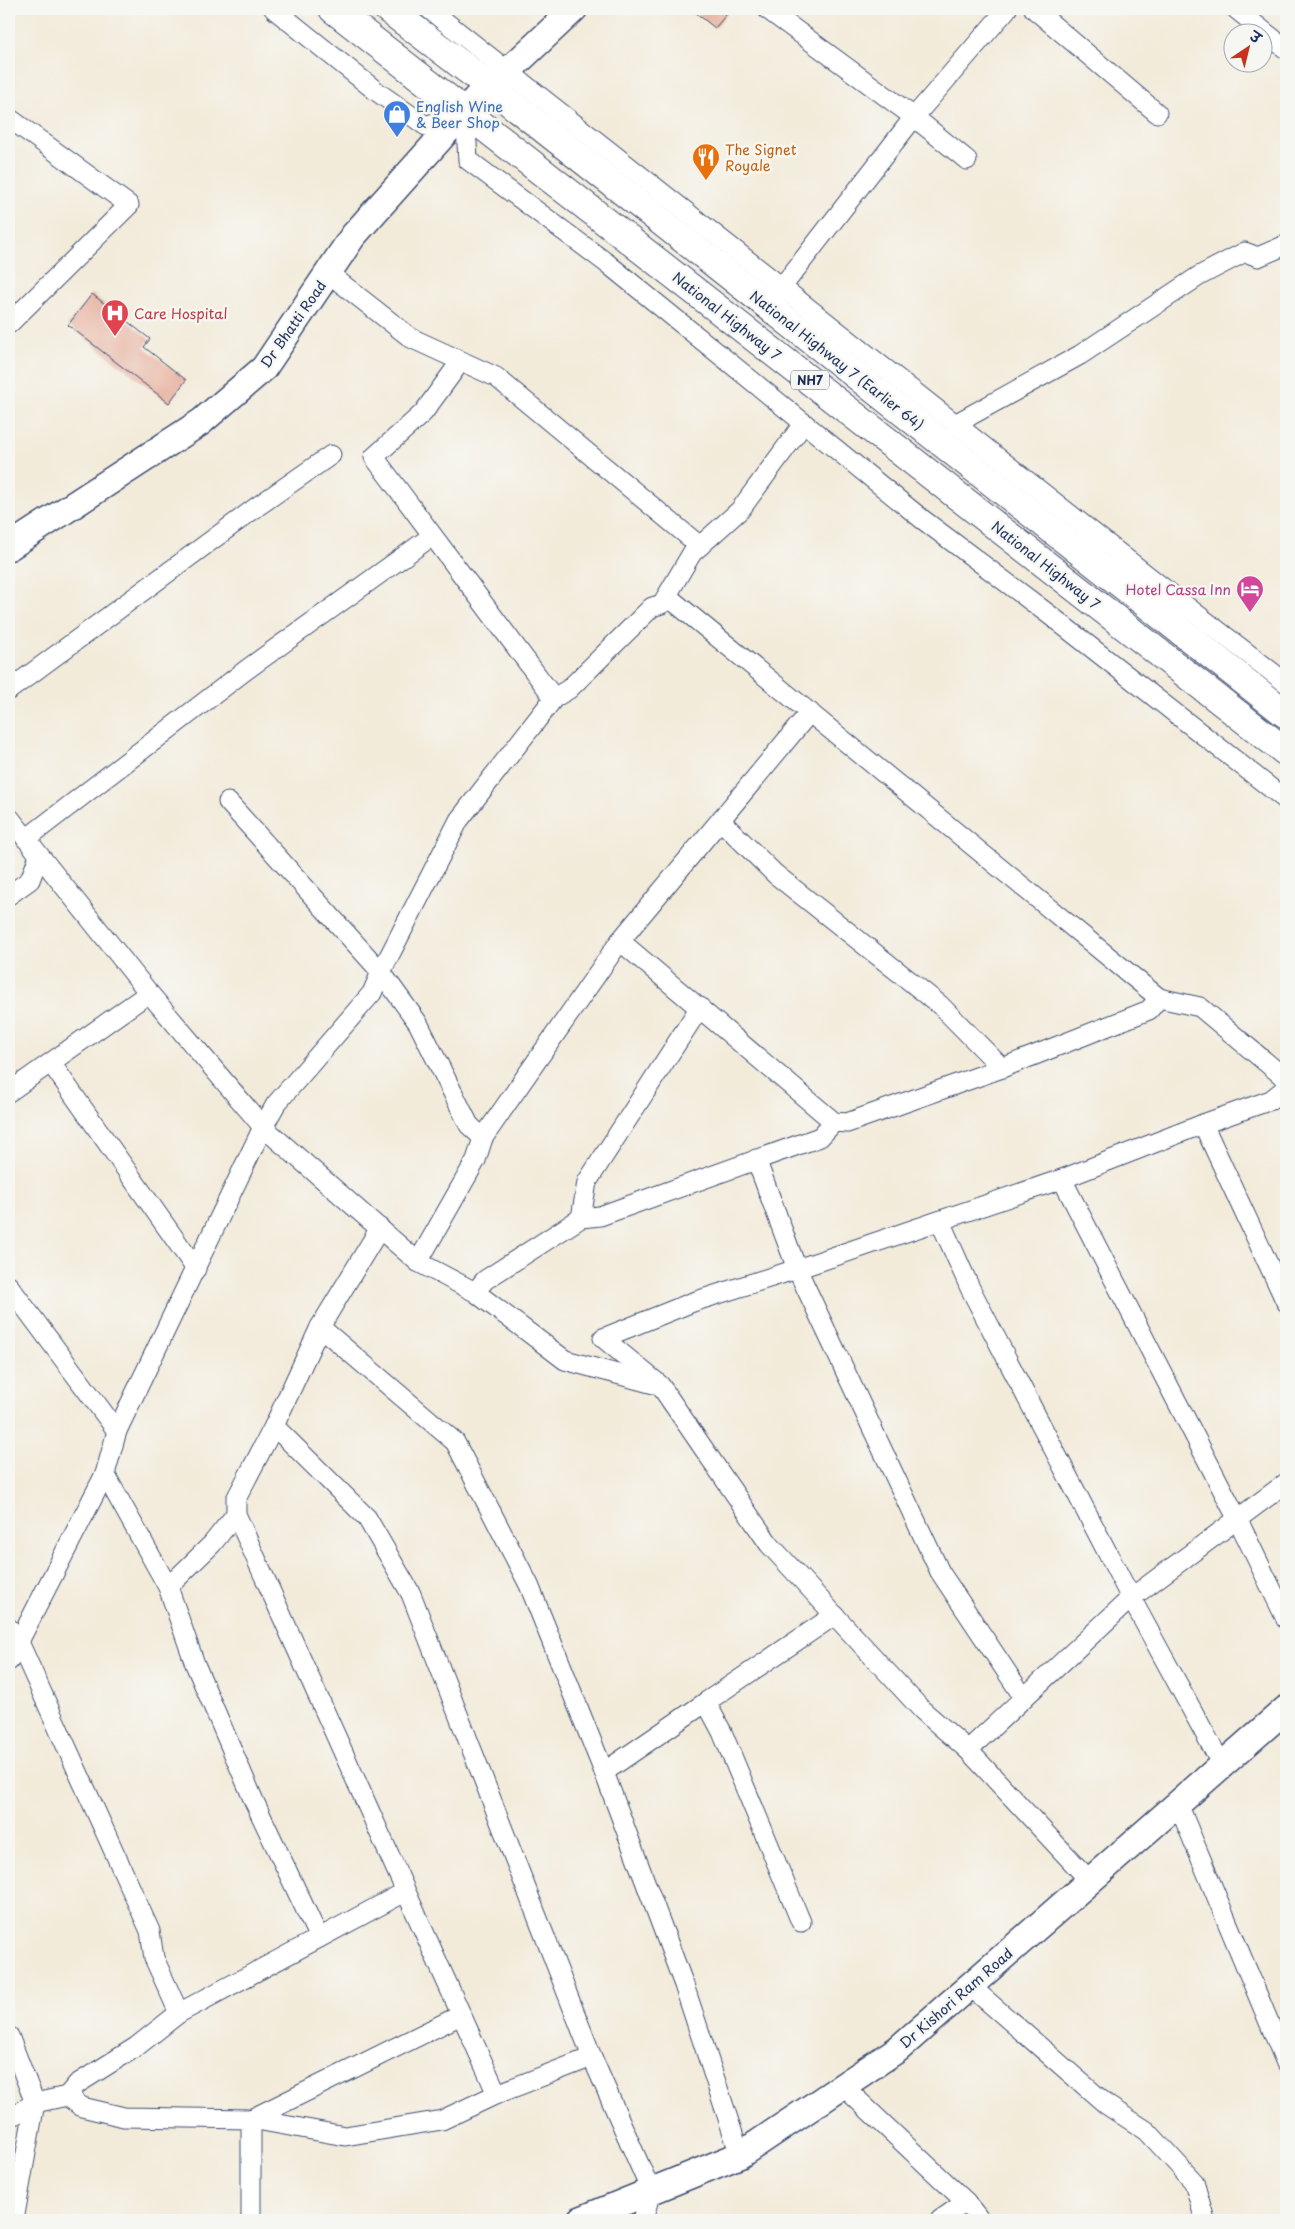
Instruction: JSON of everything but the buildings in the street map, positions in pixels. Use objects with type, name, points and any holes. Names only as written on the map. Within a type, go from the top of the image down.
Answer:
[{"type":"highway","name":"National Highway 7","points":[[333,9],[1286,752]]},
{"type":"highway","name":"National Highway 7 (Earlier 64)","points":[[388,9],[498,78],[775,296],[1286,714]]},
{"type":"street","points":[[274,9],[376,92],[426,126],[466,111],[468,160],[608,264],[922,519],[1286,800]]},
{"type":"street","points":[[428,9],[498,78]]},
{"type":"street","name":"Dr Bhatti Road","points":[[9,547],[208,416],[264,368],[353,236],[498,78],[574,9]]},
{"type":"street","points":[[767,9],[914,117],[967,160]]},
{"type":"street","points":[[1007,9],[914,117],[775,296],[955,424],[1286,683]]},
{"type":"street","points":[[1034,9],[1157,113]]},
{"type":"street","points":[[1236,9],[1286,49]]},
{"type":"street","points":[[9,118],[129,205],[9,324]]},
{"type":"street","points":[[955,424],[1080,355],[1199,276],[1245,252],[1258,257],[1286,245]]},
{"type":"street","points":[[328,273],[411,338],[496,377],[700,546]]},
{"type":"street","points":[[461,361],[423,413],[374,457],[554,698]]},
{"type":"street","points":[[9,1661],[14,1635],[105,1474],[117,1431],[263,1126],[276,1104],[372,993],[459,820],[554,698],[569,689],[652,607],[662,604],[692,553],[740,510],[804,423]]},
{"type":"street","points":[[9,690],[258,506],[331,456]]},
{"type":"street","points":[[26,839],[246,670],[432,536]]},
{"type":"street","points":[[667,596],[1159,998],[1200,1007],[1286,1079]]},
{"type":"street","points":[[418,1262],[476,1160],[483,1138],[620,941],[810,712]]},
{"type":"street","points":[[228,802],[381,972],[418,1023],[469,1124],[483,1138]]},
{"type":"street","points":[[9,816],[149,993],[263,1126],[418,1262],[475,1292],[565,1360],[660,1385]]},
{"type":"street","points":[[721,821],[775,874],[940,1005],[1002,1068]]},
{"type":"street","points":[[9,895],[30,880],[39,856]]},
{"type":"street","points":[[620,941],[700,1006],[834,1122],[847,1123],[1002,1068],[1149,1010],[1159,998]]},
{"type":"street","points":[[9,1092],[149,993]]},
{"type":"street","points":[[581,1218],[587,1182],[700,1006]]},
{"type":"street","points":[[51,1063],[196,1269]]},
{"type":"street","points":[[1090,1881],[968,1750],[922,1710],[769,1544],[660,1385],[603,1338],[692,1302],[797,1269],[1062,1179],[1203,1124],[1271,1100],[1286,1088]]},
{"type":"street","points":[[475,1292],[485,1280],[581,1218],[600,1216],[820,1137],[834,1122]]},
{"type":"street","points":[[1203,1124],[1286,1302]]},
{"type":"street","points":[[756,1159],[797,1269],[940,1572],[1024,1698]]},
{"type":"street","points":[[1062,1179],[1238,1520],[1286,1619]]},
{"type":"street","points":[[940,1220],[970,1288],[1131,1598],[1222,1765]]},
{"type":"street","points":[[380,1228],[320,1327],[274,1426],[236,1500],[236,1514],[496,2094]]},
{"type":"street","points":[[9,1286],[117,1431]]},
{"type":"street","points":[[320,1327],[455,1442],[529,1585],[604,1772],[684,1985],[740,2154]]},
{"type":"street","points":[[274,1426],[367,1518],[410,1594],[592,2058],[651,2191],[643,2220]]},
{"type":"street","points":[[105,1474],[168,1587],[195,1664],[250,1792],[319,1938]]},
{"type":"street","points":[[968,1750],[1131,1598],[1286,1483]]},
{"type":"street","points":[[168,1587],[212,1544],[236,1514]]},
{"type":"street","points":[[604,1772],[835,1615]]},
{"type":"street","points":[[14,1635],[150,1931],[154,1958],[179,2013]]},
{"type":"street","points":[[706,1702],[722,1732],[802,1922]]},
{"type":"street","name":"Dr Kishori Ram Road","points":[[580,2220],[740,2154],[898,2049],[1286,1709]]},
{"type":"street","points":[[1178,1804],[1286,2063]]},
{"type":"street","points":[[9,2118],[35,2103],[67,2096],[77,2084],[136,2046],[179,2013],[406,1892]]},
{"type":"street","points":[[970,1986],[1107,2106],[1147,2131],[1194,2182],[1205,2220]]},
{"type":"street","points":[[251,2119],[461,2015]]},
{"type":"street","points":[[9,2036],[35,2103],[14,2220]]},
{"type":"street","points":[[67,2096],[82,2107],[124,2117],[251,2119],[345,2136],[442,2120],[496,2094],[592,2058]]},
{"type":"street","points":[[843,2086],[966,2202],[980,2220]]},
{"type":"street","points":[[251,2119],[252,2220]]},
{"type":"street","points":[[940,2220],[966,2202]]},
{"type":"place","name":"English Wine & Beer Shop","points":[[397,138]]},
{"type":"place","name":"The Signet Royale","points":[[706,181]]},
{"type":"place","name":"Care Hospital","points":[[115,337]]},
{"type":"place","name":"Hotel Cassa Inn","points":[[1250,613]]}]
